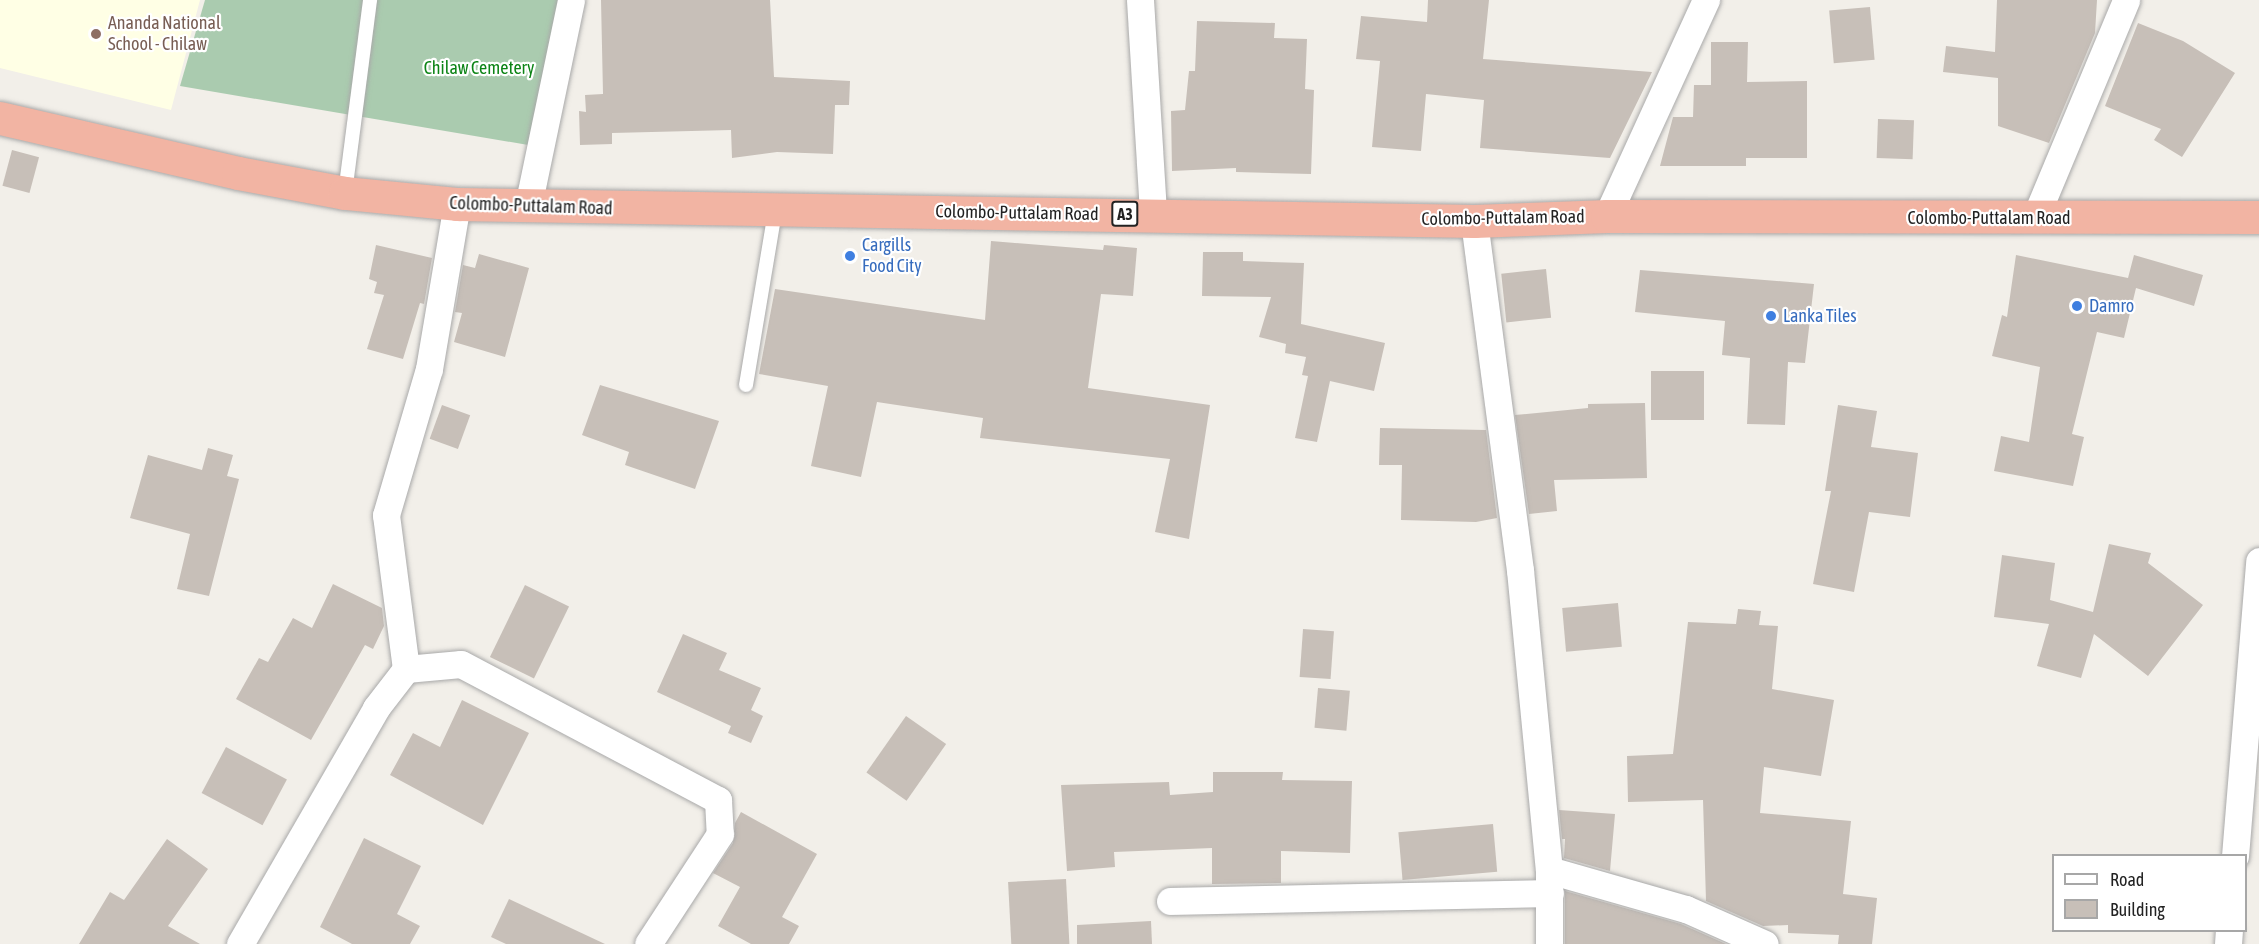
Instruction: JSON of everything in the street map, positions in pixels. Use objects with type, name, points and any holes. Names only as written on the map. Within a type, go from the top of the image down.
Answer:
[{"type":"highway","name":"Colombo-Puttalam Road","points":[[0,118],[238,173],[345,193],[457,204],[1474,221],[1606,216],[2259,217]]},
{"type":"street","points":[[528,206],[572,0]]},
{"type":"street","points":[[1140,0],[1153,214]]},
{"type":"street","points":[[1606,216],[1706,0]]},
{"type":"street","points":[[2035,218],[2126,0]]},
{"type":"street","points":[[240,944],[376,708],[406,669],[386,515],[429,369],[457,204]]},
{"type":"street","points":[[2259,217],[2259,226]]},
{"type":"street","points":[[1474,221],[1520,570],[1549,881],[1549,944]]},
{"type":"street","points":[[2235,854],[2259,561]]},
{"type":"street","points":[[406,669],[461,664],[718,800],[720,834],[648,944]]},
{"type":"street","points":[[1170,901],[1549,881],[1686,909],[1765,944]]},
{"type":"lane","points":[[345,193],[370,0]]},
{"type":"lane","points":[[746,385],[775,211]]},
{"type":"shaded area","name":"Ananda National School - Chilaw","points":[[0,0],[200,0],[171,110],[0,68]]},
{"type":"green space","name":"Chilaw Cemetery","points":[[205,0],[560,0],[534,146],[180,86]]},
{"type":"building","points":[[601,0],[770,0],[774,77],[850,81],[849,105],[835,105],[833,154],[777,152],[732,158],[731,130],[612,133],[612,144],[580,145],[579,111],[586,112],[585,95],[603,94]]},
{"type":"building","points":[[1428,0],[1489,0],[1483,59],[1652,72],[1610,158],[1480,148],[1484,100],[1426,94],[1421,151],[1372,147],[1380,61],[1356,59],[1361,16],[1427,22]]},
{"type":"building","points":[[1997,0],[2097,0],[2095,33],[2049,143],[1998,126],[1998,78],[1943,72],[1946,46],[1995,52]]},
{"type":"building","points":[[1870,7],[1875,60],[1834,63],[1829,11]]},
{"type":"building","points":[[1197,21],[1275,23],[1274,38],[1307,39],[1305,89],[1314,90],[1311,174],[1236,172],[1236,168],[1172,171],[1171,111],[1185,110],[1189,71],[1195,71]]},
{"type":"building","points":[[2138,23],[2183,41],[2235,73],[2182,157],[2154,140],[2161,129],[2105,106]]},
{"type":"building","points":[[1711,42],[1748,42],[1747,82],[1807,81],[1807,158],[1746,158],[1746,166],[1660,166],[1673,117],[1693,117],[1694,85],[1711,85]]},
{"type":"building","points":[[1878,119],[1914,120],[1913,159],[1877,158]]},
{"type":"building","points":[[12,150],[39,157],[29,193],[2,186]]},
{"type":"building","points":[[991,241],[1103,250],[1104,245],[1137,248],[1133,296],[1101,294],[1088,388],[1210,405],[1189,539],[1155,532],[1170,459],[980,438],[983,418],[877,402],[861,477],[811,466],[828,386],[759,374],[775,289],[985,320]]},
{"type":"building","points":[[376,245],[432,258],[424,304],[420,303],[403,359],[367,349],[384,295],[374,293],[377,282],[369,279]]},
{"type":"building","points":[[1203,252],[1243,252],[1243,261],[1304,263],[1301,324],[1385,343],[1374,391],[1330,381],[1317,442],[1295,438],[1308,376],[1302,375],[1306,357],[1285,353],[1286,344],[1259,337],[1271,297],[1202,296]]},
{"type":"building","points":[[479,254],[529,268],[505,357],[454,342],[462,313],[455,312],[463,265],[475,268]]},
{"type":"building","points":[[2016,255],[2128,278],[2134,255],[2203,275],[2194,306],[2136,288],[2124,338],[2097,332],[2072,434],[2084,437],[2073,486],[1994,471],[2001,436],[2029,442],[2040,367],[1992,356],[2002,315],[2007,317]]},
{"type":"building","points":[[1546,269],[1551,318],[1506,322],[1501,274]]},
{"type":"building","points":[[1640,270],[1814,284],[1805,363],[1788,362],[1785,425],[1747,424],[1750,358],[1722,355],[1725,321],[1635,312]]},
{"type":"building","points":[[1651,371],[1704,371],[1704,420],[1651,420]]},
{"type":"building","points":[[600,385],[719,421],[695,489],[625,465],[629,452],[582,435]]},
{"type":"building","points":[[1645,403],[1647,478],[1554,480],[1557,511],[1529,514],[1515,415],[1588,408],[1588,404]]},
{"type":"building","points":[[442,405],[470,415],[458,449],[430,439]]},
{"type":"building","points":[[1838,405],[1877,411],[1871,447],[1918,453],[1910,517],[1869,512],[1854,592],[1813,584],[1831,491],[1825,491]]},
{"type":"building","points":[[1380,428],[1486,430],[1497,518],[1476,522],[1401,520],[1402,465],[1379,465]]},
{"type":"building","points":[[208,448],[233,455],[227,476],[239,479],[209,596],[177,589],[190,534],[130,518],[148,455],[202,470]]},
{"type":"building","points":[[2109,544],[2151,553],[2148,563],[2203,605],[2148,676],[2094,634],[2081,678],[2037,666],[2049,624],[1994,617],[2002,555],[2055,563],[2050,600],[2093,612]]},
{"type":"building","points":[[333,584],[382,608],[384,626],[373,649],[365,645],[311,740],[236,699],[259,658],[268,662],[293,618],[312,628]]},
{"type":"building","points":[[525,585],[569,606],[534,678],[490,657]]},
{"type":"building","points":[[1618,603],[1622,647],[1566,652],[1562,608]]},
{"type":"building","points":[[1738,609],[1761,611],[1759,625],[1778,626],[1772,689],[1834,700],[1821,776],[1764,767],[1760,813],[1851,821],[1843,894],[1877,898],[1872,944],[1838,944],[1839,935],[1788,933],[1788,925],[1763,926],[1706,901],[1703,800],[1628,802],[1627,756],[1673,754],[1688,622],[1736,624]]},
{"type":"building","points":[[1303,629],[1334,631],[1331,679],[1300,677]]},
{"type":"building","points":[[683,634],[727,653],[719,670],[761,688],[751,710],[763,716],[751,743],[728,733],[731,726],[657,692]]},
{"type":"building","points":[[1318,688],[1350,691],[1346,731],[1315,728]]},
{"type":"building","points":[[462,700],[529,733],[483,825],[390,775],[413,733],[440,747]]},
{"type":"building","points":[[906,716],[946,744],[907,801],[866,773]]},
{"type":"building","points":[[226,747],[287,779],[263,825],[202,793]]},
{"type":"building","points":[[1213,772],[1283,772],[1282,780],[1352,781],[1350,853],[1281,851],[1281,883],[1212,884],[1212,848],[1114,852],[1115,867],[1067,871],[1061,785],[1169,782],[1170,795],[1213,792]]},
{"type":"building","points":[[1559,810],[1615,814],[1610,871],[1564,858],[1565,839],[1562,839]]},
{"type":"building","points":[[741,812],[817,854],[782,917],[799,926],[789,944],[751,944],[718,926],[740,887],[713,873],[733,843],[735,823]]},
{"type":"building","points":[[1493,824],[1497,872],[1403,880],[1398,832]]},
{"type":"building","points":[[364,838],[421,866],[397,914],[420,926],[410,944],[352,944],[320,927]]},
{"type":"building","points":[[167,839],[208,869],[168,926],[200,944],[79,944],[110,892],[124,900]]},
{"type":"building","points":[[1066,879],[1069,944],[1011,944],[1008,882]]},
{"type":"building","points":[[1565,891],[1681,924],[1726,944],[1565,944]]},
{"type":"building","points":[[509,899],[605,944],[506,944],[491,937]]},
{"type":"building","points":[[1151,921],[1152,944],[1077,944],[1077,925]]},
{"type":"place","name":"Ananda National School - Chilaw","points":[[96,34]]},
{"type":"place","name":"Cargills Food City","points":[[850,256]]},
{"type":"place","name":"Damro","points":[[2077,306]]},
{"type":"place","name":"Lanka Tiles","points":[[1771,316]]}]
